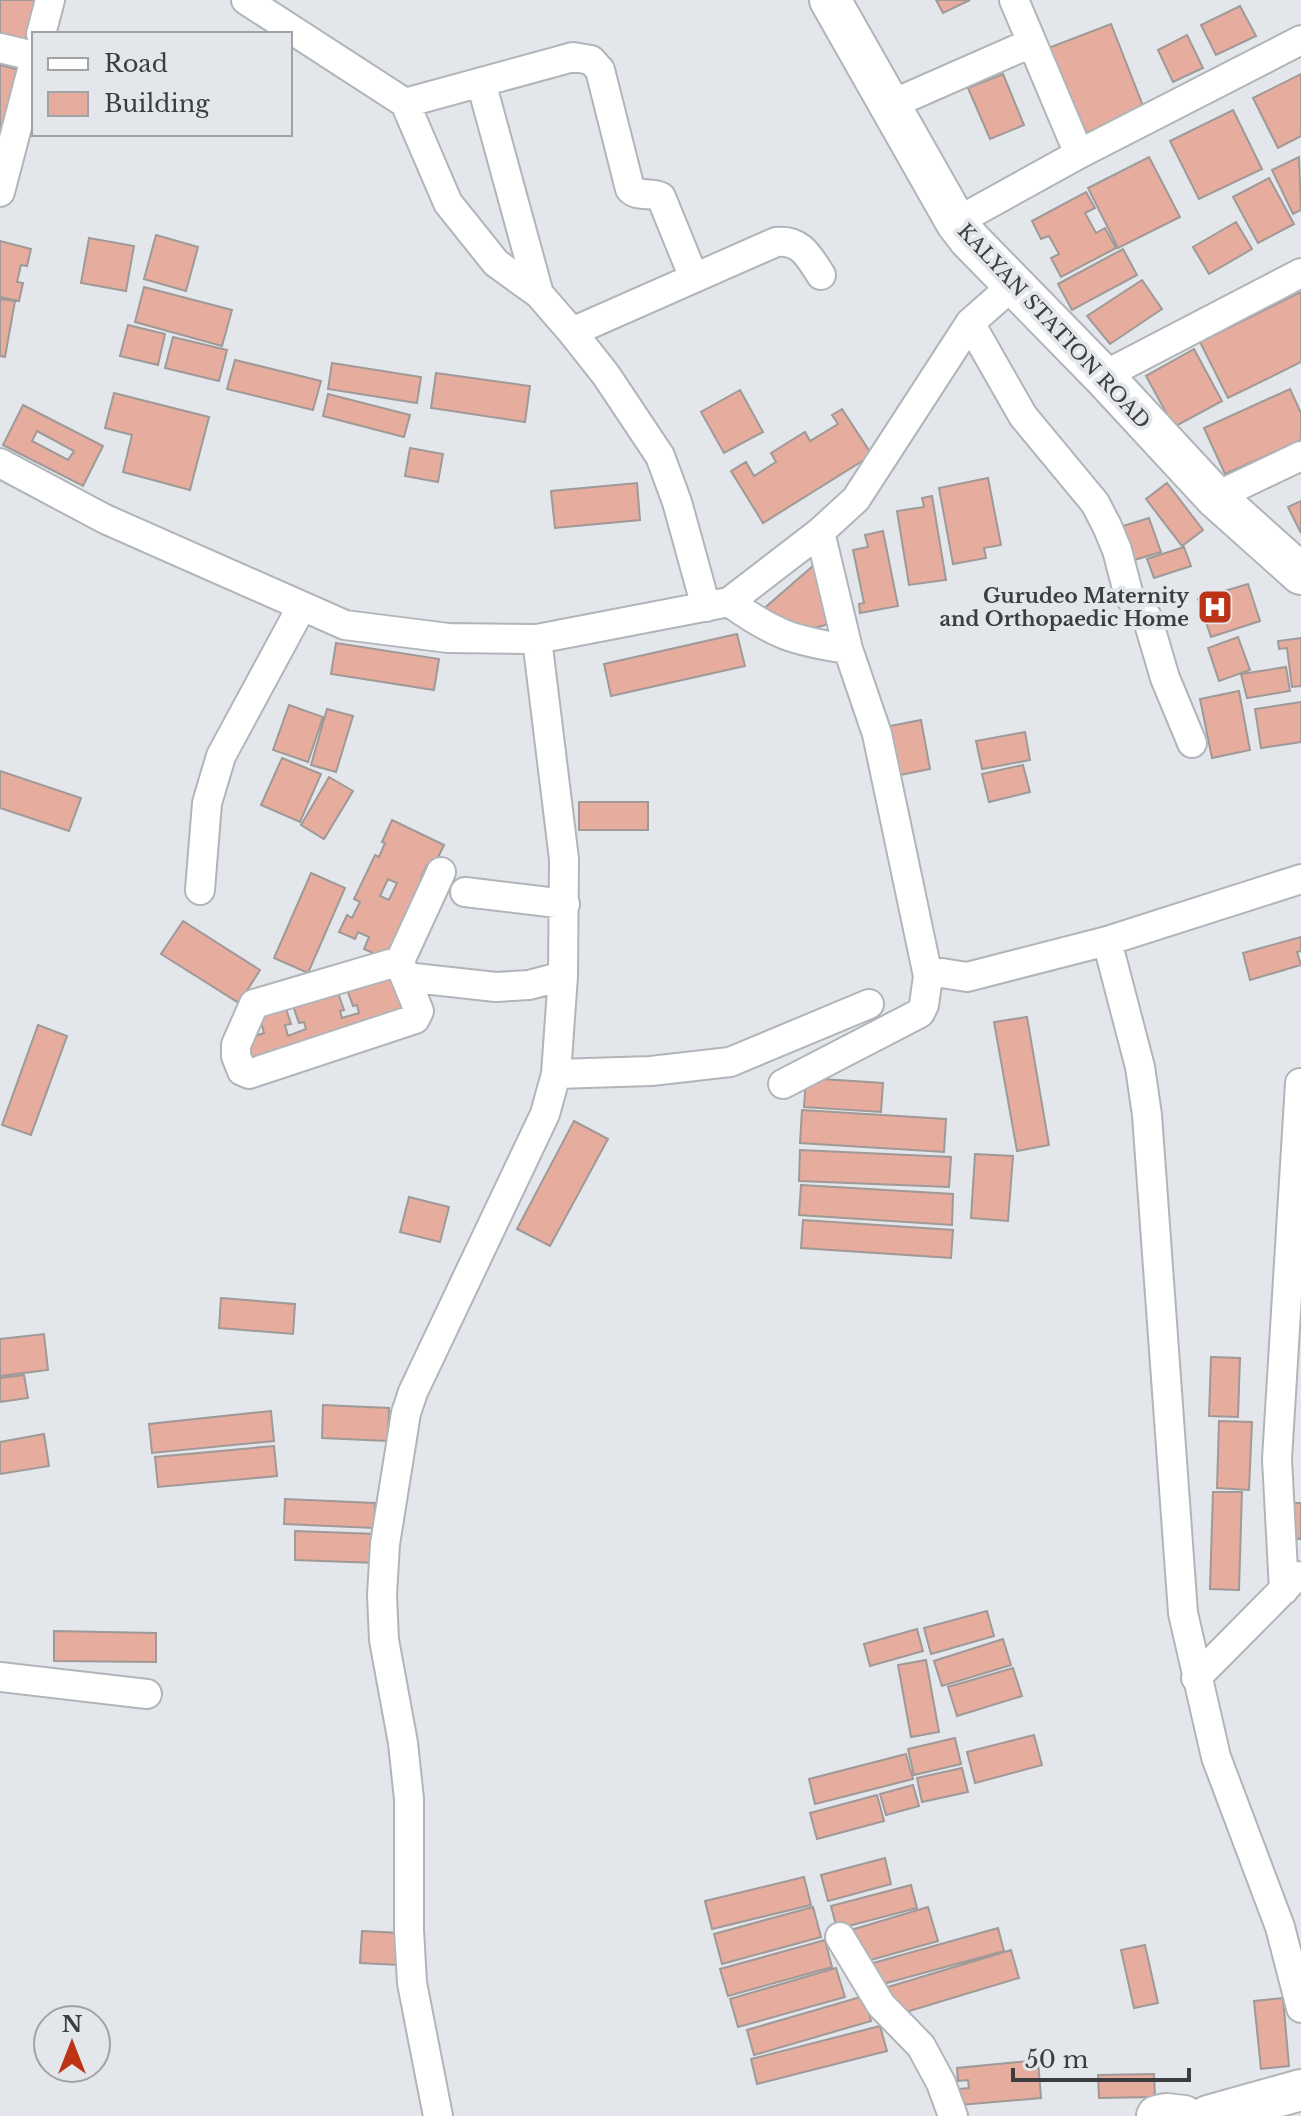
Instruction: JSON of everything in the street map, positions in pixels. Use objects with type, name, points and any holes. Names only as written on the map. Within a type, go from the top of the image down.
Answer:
[{"type":"street","points":[[42,32],[50,0]]},
{"type":"street","points":[[246,0],[405,103],[448,203],[496,263],[539,294],[572,332],[606,375],[660,456],[717,605],[788,638],[848,649]]},
{"type":"street","name":"KALYAN STATION ROAD","points":[[830,0],[956,222],[1215,497],[1301,574]]},
{"type":"street","points":[[1014,0],[1079,154]]},
{"type":"street","points":[[956,222],[1079,154],[1301,40]]},
{"type":"street","points":[[890,105],[1031,43]]},
{"type":"street","points":[[0,48],[32,58]]},
{"type":"street","points":[[405,103],[573,57],[584,57],[597,64],[630,189],[639,194],[661,197],[694,278]]},
{"type":"street","points":[[0,192],[5,146],[32,65]]},
{"type":"street","points":[[481,82],[539,294]]},
{"type":"street","points":[[572,332],[776,242],[796,243],[821,275]]},
{"type":"street","points":[[1103,376],[1301,273]]},
{"type":"street","points":[[0,463],[105,519],[345,625],[448,638],[537,639],[717,605],[820,532],[856,499],[970,323],[1013,285]]},
{"type":"street","points":[[970,323],[1023,416],[1095,503],[1117,550],[1129,596],[1147,617],[1165,678],[1192,743]]},
{"type":"street","points":[[1215,497],[1301,456]]},
{"type":"street","points":[[783,1084],[920,1013],[928,976],[877,734],[848,649],[820,532]]},
{"type":"street","points":[[200,890],[207,803],[221,756],[302,606]]},
{"type":"street","points":[[438,2116],[412,1983],[409,1799],[403,1743],[384,1640],[385,1544],[406,1413],[413,1392],[545,1114],[556,1074],[565,904],[562,833],[537,639]]},
{"type":"street","points":[[441,872],[402,969],[419,1011],[415,1019],[249,1074],[242,1071],[236,1056],[236,1045],[254,1004],[402,969],[496,987],[529,985],[563,976]]},
{"type":"street","points":[[928,976],[942,973],[967,977],[1107,941],[1301,879]]},
{"type":"street","points":[[465,892],[565,904]]},
{"type":"street","points":[[1107,941],[1140,1067],[1147,1115],[1183,1613],[1216,1757],[1289,1953],[1301,2008]]},
{"type":"street","points":[[556,1074],[651,1071],[730,1062],[869,1004]]},
{"type":"street","points":[[1196,1678],[1293,1582],[1277,1459],[1300,1083]]},
{"type":"street","points":[[0,1677],[147,1694]]},
{"type":"street","points":[[840,1937],[881,2005],[921,2046],[941,2083],[953,2116]]},
{"type":"street","points":[[1208,2116],[1301,2090]]},
{"type":"street","points":[[1157,2116],[1184,2116]]},
{"type":"building","points":[[0,0],[35,0],[24,45],[0,39]]},
{"type":"building","points":[[936,0],[970,0],[943,13]]},
{"type":"building","points":[[1240,6],[1256,36],[1216,55],[1201,25]]},
{"type":"building","points":[[1111,24],[1145,111],[1077,137],[1043,50]]},
{"type":"building","points":[[1187,35],[1203,68],[1173,82],[1158,50]]},
{"type":"building","points":[[0,65],[19,70],[3,136],[0,135]]},
{"type":"building","points":[[1003,74],[1024,125],[990,139],[968,88]]},
{"type":"building","points":[[1301,74],[1301,136],[1278,148],[1253,98]]},
{"type":"building","points":[[1233,110],[1262,169],[1199,199],[1170,141]]},
{"type":"building","points":[[1149,157],[1180,217],[1118,248],[1088,188]]},
{"type":"building","points":[[1299,157],[1301,210],[1293,214],[1272,170]]},
{"type":"building","points":[[1269,178],[1294,224],[1258,243],[1233,197]]},
{"type":"building","points":[[1086,192],[1095,208],[1085,213],[1096,233],[1105,228],[1116,248],[1061,277],[1051,258],[1059,254],[1049,236],[1041,239],[1032,221]]},
{"type":"building","points":[[1236,222],[1252,249],[1209,274],[1193,247]]},
{"type":"building","points":[[156,235],[198,247],[186,291],[144,279]]},
{"type":"building","points":[[89,238],[134,246],[126,291],[81,283]]},
{"type":"building","points":[[0,241],[31,249],[27,266],[21,265],[17,282],[23,283],[19,301],[0,297]]},
{"type":"building","points":[[1123,249],[1137,275],[1072,310],[1058,284]]},
{"type":"building","points":[[1142,280],[1162,309],[1110,344],[1087,316]]},
{"type":"building","points":[[144,287],[232,310],[222,346],[135,322]]},
{"type":"building","points":[[1301,292],[1301,362],[1228,398],[1200,342]]},
{"type":"building","points":[[0,299],[15,301],[5,357],[0,356]]},
{"type":"building","points":[[128,325],[165,334],[158,365],[120,356]]},
{"type":"building","points":[[173,337],[227,350],[219,381],[165,368]]},
{"type":"building","points":[[1194,349],[1222,401],[1174,427],[1146,376]]},
{"type":"building","points":[[235,360],[321,381],[313,410],[227,389]]},
{"type":"building","points":[[332,363],[421,377],[417,403],[328,389]]},
{"type":"building","points":[[436,373],[530,386],[525,422],[431,408]]},
{"type":"building","points":[[1290,389],[1301,413],[1301,440],[1225,474],[1204,428]]},
{"type":"building","points":[[740,390],[763,432],[724,453],[701,412]]},
{"type":"building","points":[[114,393],[209,417],[190,490],[123,472],[132,435],[105,428]]},
{"type":"building","points":[[328,394],[410,415],[404,437],[323,416]]},
{"type":"building","points":[[23,405],[103,446],[83,486],[3,445]],"holes":[[[37,431],[74,451],[68,460],[32,441]]]},
{"type":"building","points":[[842,409],[872,455],[763,523],[731,471],[746,462],[754,476],[776,462],[771,453],[805,432],[810,441],[838,424],[832,415]]},
{"type":"building","points":[[410,448],[443,454],[438,482],[405,476]]},
{"type":"building","points":[[988,478],[1001,545],[984,548],[986,558],[953,564],[939,488]]},
{"type":"building","points":[[637,483],[640,520],[555,528],[551,491]]},
{"type":"building","points":[[1167,483],[1203,530],[1182,546],[1146,499]]},
{"type":"building","points":[[932,496],[946,580],[909,585],[897,511],[924,507],[922,498]]},
{"type":"building","points":[[1301,501],[1301,533],[1288,507]]},
{"type":"building","points":[[1149,518],[1161,552],[1131,561],[1120,527]]},
{"type":"building","points":[[883,531],[898,606],[860,613],[859,604],[864,603],[853,550],[868,547],[865,535]]},
{"type":"building","points":[[1184,547],[1191,566],[1154,578],[1147,559]]},
{"type":"building","points":[[822,558],[836,622],[800,632],[798,625],[790,620],[783,624],[761,611]]},
{"type":"building","points":[[1248,584],[1260,621],[1211,637],[1198,599]]},
{"type":"building","points":[[737,634],[745,666],[611,696],[604,664]]},
{"type":"building","points":[[1238,637],[1250,670],[1219,681],[1208,648]]},
{"type":"building","points":[[1301,638],[1301,686],[1292,687],[1287,648],[1279,649],[1278,641]]},
{"type":"building","points":[[336,643],[439,659],[434,690],[331,674]]},
{"type":"building","points":[[1286,667],[1290,691],[1247,698],[1241,674]]},
{"type":"building","points":[[1239,691],[1250,750],[1212,758],[1200,699]]},
{"type":"building","points":[[1301,702],[1301,742],[1261,748],[1255,709]]},
{"type":"building","points":[[289,705],[323,717],[308,762],[273,750]]},
{"type":"building","points":[[327,709],[353,716],[336,772],[311,765]]},
{"type":"building","points":[[921,720],[930,769],[895,776],[885,727]]},
{"type":"building","points":[[1025,732],[1030,760],[982,769],[976,741]]},
{"type":"building","points":[[282,758],[321,774],[300,822],[261,805]]},
{"type":"building","points":[[1023,765],[1030,792],[989,802],[982,774]]},
{"type":"building","points":[[0,771],[81,798],[69,831],[0,808]]},
{"type":"building","points":[[329,777],[353,791],[324,839],[301,825]]},
{"type":"building","points":[[579,802],[648,802],[648,830],[579,830]]},
{"type":"building","points":[[392,820],[444,845],[433,868],[427,865],[389,960],[364,949],[369,937],[358,932],[355,939],[339,932],[347,915],[352,918],[360,902],[354,899],[375,855],[379,857],[385,843],[382,842]],"holes":[[[388,879],[397,883],[389,900],[380,896]]]},
{"type":"building","points":[[311,873],[345,888],[308,973],[274,958]]},
{"type":"building","points":[[183,921],[260,970],[239,1003],[161,954]]},
{"type":"building","points":[[1301,937],[1301,951],[1297,952],[1301,965],[1250,980],[1243,953]]},
{"type":"building","points":[[392,975],[412,1013],[246,1068],[246,1039],[264,1033],[259,1015],[284,1002],[291,1024],[285,1025],[288,1036],[306,1029],[304,1022],[299,1023],[291,1000],[336,987],[344,1010],[340,1011],[342,1018],[359,1013],[345,984],[359,979],[362,987]]},
{"type":"building","points":[[1027,1017],[1049,1145],[1017,1151],[994,1022]]},
{"type":"building","points":[[38,1025],[67,1036],[31,1135],[2,1125]]},
{"type":"building","points":[[806,1078],[883,1083],[881,1112],[804,1107]]},
{"type":"building","points":[[802,1110],[946,1119],[944,1152],[800,1143]]},
{"type":"building","points":[[574,1121],[608,1139],[550,1246],[517,1229]]},
{"type":"building","points":[[800,1150],[951,1157],[949,1187],[799,1181]]},
{"type":"building","points":[[975,1154],[1013,1156],[1008,1221],[971,1218]]},
{"type":"building","points":[[801,1185],[953,1194],[952,1225],[799,1215]]},
{"type":"building","points":[[409,1197],[449,1207],[440,1242],[400,1232]]},
{"type":"building","points":[[803,1220],[953,1230],[951,1258],[801,1248]]},
{"type":"building","points":[[221,1298],[295,1304],[293,1334],[219,1328]]},
{"type":"building","points":[[44,1334],[48,1370],[0,1376],[0,1339]]},
{"type":"building","points":[[1211,1357],[1240,1358],[1238,1417],[1209,1416]]},
{"type":"building","points":[[24,1375],[28,1398],[0,1402],[0,1378]]},
{"type":"building","points":[[323,1405],[389,1408],[388,1441],[322,1438]]},
{"type":"building","points":[[271,1411],[274,1441],[152,1453],[149,1424]]},
{"type":"building","points":[[1219,1421],[1252,1422],[1249,1490],[1217,1488]]},
{"type":"building","points":[[44,1434],[49,1466],[0,1474],[0,1442]]},
{"type":"building","points":[[274,1446],[277,1476],[158,1487],[155,1457]]},
{"type":"building","points":[[1213,1492],[1242,1492],[1239,1590],[1210,1589]]},
{"type":"building","points":[[285,1499],[375,1503],[374,1528],[284,1524]]},
{"type":"building","points":[[1291,1503],[1301,1503],[1301,1539],[1290,1538]]},
{"type":"building","points":[[295,1531],[377,1534],[376,1563],[295,1560]]},
{"type":"building","points":[[987,1611],[994,1636],[931,1654],[924,1628]]},
{"type":"building","points":[[917,1629],[923,1651],[870,1666],[864,1644]]},
{"type":"building","points":[[54,1631],[156,1633],[156,1662],[54,1661]]},
{"type":"building","points":[[1003,1639],[1011,1665],[942,1686],[934,1661]]},
{"type":"building","points":[[926,1660],[939,1732],[911,1737],[898,1665]]},
{"type":"building","points":[[1013,1668],[1022,1696],[957,1716],[948,1687]]},
{"type":"building","points":[[1034,1735],[1042,1765],[975,1783],[967,1752]]},
{"type":"building","points":[[955,1738],[961,1764],[914,1775],[908,1749]]},
{"type":"building","points":[[906,1754],[913,1779],[815,1804],[809,1779]]},
{"type":"building","points":[[962,1768],[968,1792],[922,1802],[917,1778]]},
{"type":"building","points":[[913,1785],[919,1806],[886,1815],[880,1794]]},
{"type":"building","points":[[877,1795],[884,1821],[817,1839],[810,1813]]},
{"type":"building","points":[[885,1858],[891,1884],[828,1901],[821,1875]]},
{"type":"building","points":[[804,1877],[811,1905],[712,1929],[705,1901]]},
{"type":"building","points":[[911,1885],[917,1908],[837,1929],[831,1906]]},
{"type":"building","points":[[813,1907],[821,1937],[722,1964],[714,1934]]},
{"type":"building","points":[[928,1907],[938,1941],[860,1963],[851,1930]]},
{"type":"building","points":[[998,1928],[1004,1951],[872,1987],[866,1965]]},
{"type":"building","points":[[362,1931],[401,1933],[400,1965],[360,1963]]},
{"type":"building","points":[[825,1940],[832,1967],[728,1996],[720,1969]]},
{"type":"building","points":[[1145,1945],[1158,2003],[1134,2008],[1121,1950]]},
{"type":"building","points":[[1011,1950],[1019,1978],[896,2015],[888,1987]]},
{"type":"building","points":[[836,1968],[845,1997],[738,2027],[730,1999]]},
{"type":"building","points":[[864,1996],[871,2021],[754,2055],[747,2030]]},
{"type":"building","points":[[1283,1998],[1289,2066],[1261,2069],[1254,2001]]},
{"type":"building","points":[[880,2026],[887,2051],[757,2084],[751,2059]]},
{"type":"building","points":[[1038,2060],[1041,2098],[960,2105],[959,2089],[969,2088],[968,2080],[958,2081],[957,2068]]},
{"type":"building","points":[[1154,2074],[1155,2097],[1099,2098],[1098,2075]]},
{"type":"place","name":"Gurudeo Maternity and Orthopaedic Home","points":[[1215,607]]}]
